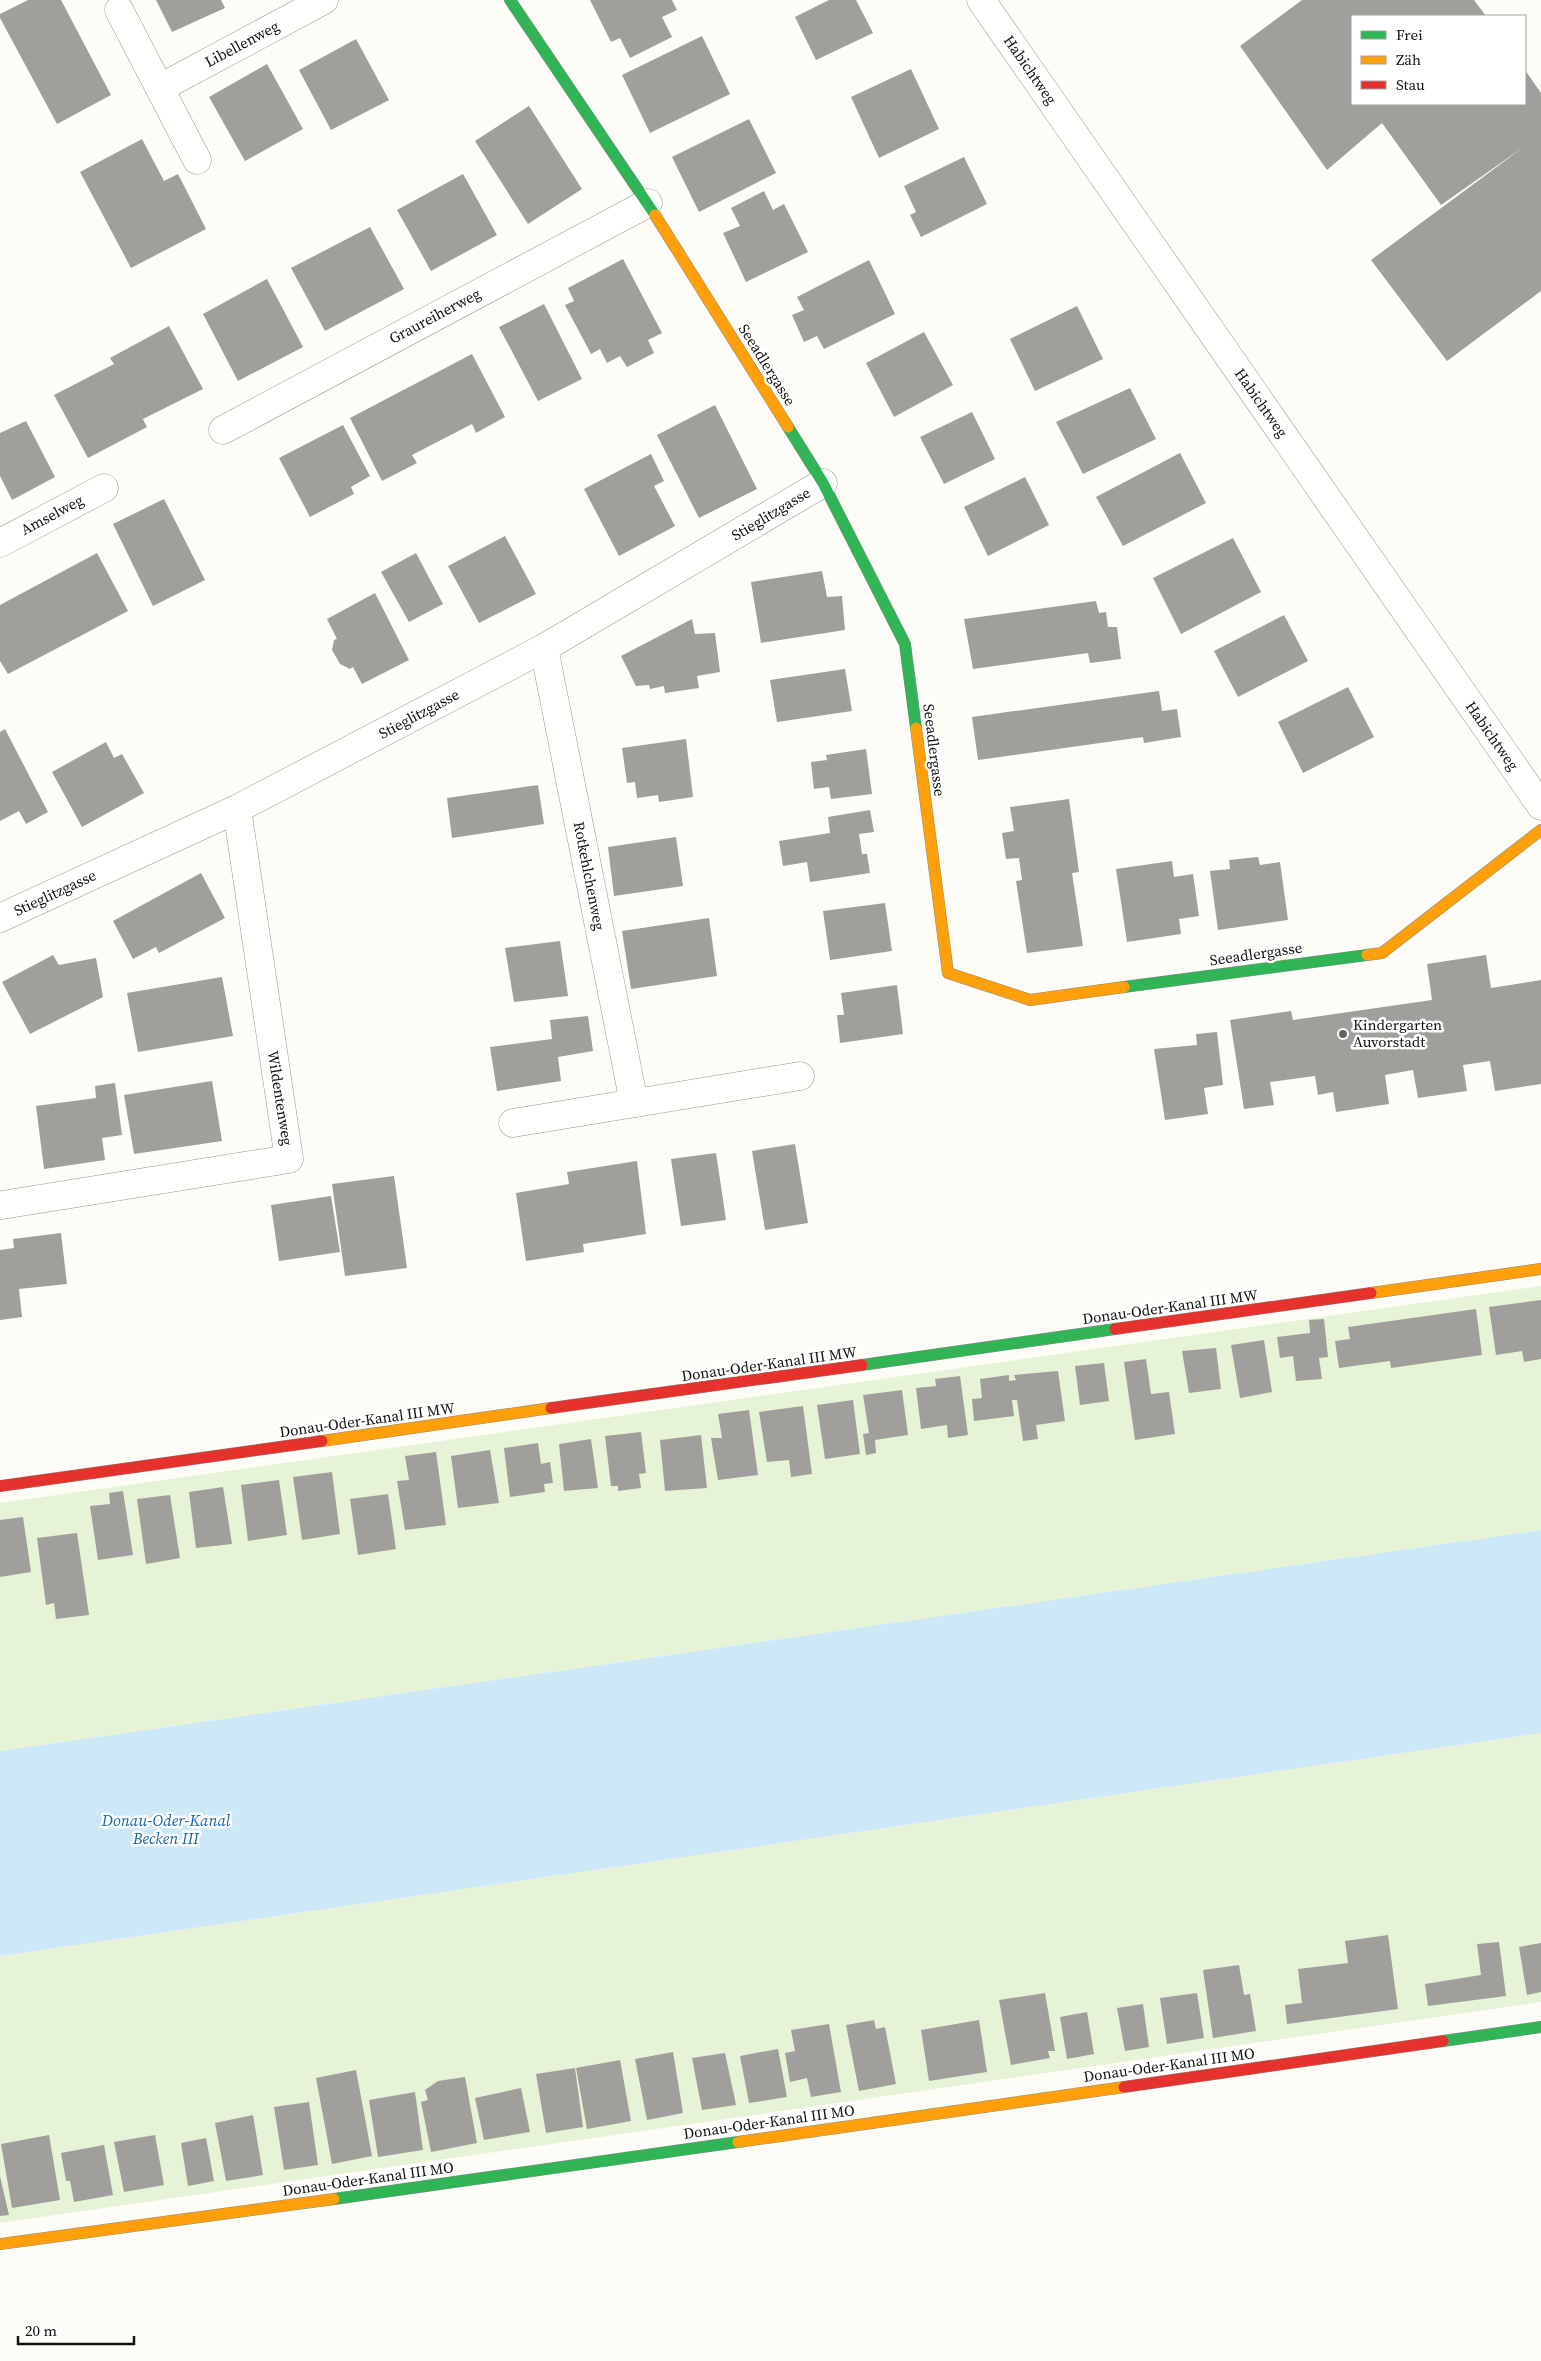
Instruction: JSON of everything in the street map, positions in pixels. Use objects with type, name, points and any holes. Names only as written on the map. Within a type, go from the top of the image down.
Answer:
[{"type":"street","name":"Libellenweg","points":[[160,88],[324,0]]},
{"type":"street","name":"Seeadlergasse","points":[[510,0],[648,203],[823,483],[905,644],[948,973],[1030,1000],[1382,952],[1541,830]]},
{"type":"street","name":"Habichtweg","points":[[981,0],[1541,806]]},
{"type":"street","points":[[119,10],[197,160]]},
{"type":"street","name":"Graureiherweg","points":[[223,430],[648,203]]},
{"type":"street","name":"Stieglitzgasse","points":[[0,918],[237,809],[544,648],[823,483]]},
{"type":"street","name":"Amselweg","points":[[0,543],[104,488]]},
{"type":"street","name":"Rotkehlchenweg","points":[[544,648],[634,1103]]},
{"type":"street","name":"Wildentenweg","points":[[2,1205],[289,1159],[237,809]]},
{"type":"street","points":[[513,1123],[800,1076]]},
{"type":"street","name":"Donau-Oder-Kanal III MW","points":[[0,1486],[1541,1269]]},
{"type":"street","name":"Donau-Oder-Kanal III MO","points":[[0,2244],[466,2181],[1541,2027]]},
{"type":"green space","points":[[1541,1286],[1541,1530],[0,1751],[0,1503]]},
{"type":"green space","points":[[1541,1733],[1541,2002],[0,2223],[0,1956]]},
{"type":"water","name":"Donau-Oder-Kanal Becken III","points":[[1541,1530],[1541,1733],[0,1956],[0,1751]]},
{"type":"building","points":[[28,0],[61,0],[111,95],[57,124],[0,18],[0,14]]},
{"type":"building","points":[[156,0],[221,0],[225,8],[172,32]]},
{"type":"building","points":[[590,0],[672,0],[677,10],[662,17],[672,37],[630,58],[620,38],[611,42]]},
{"type":"building","points":[[829,0],[856,0],[873,33],[816,60],[795,17]]},
{"type":"building","points":[[1302,0],[1474,0],[1485,15],[1351,15],[1351,105],[1526,105],[1526,71],[1541,93],[1541,291],[1447,361],[1371,260],[1525,146],[1441,205],[1382,123],[1327,170],[1240,46]]},
{"type":"building","points":[[702,36],[730,94],[650,133],[622,75]]},
{"type":"building","points":[[356,39],[389,100],[331,130],[299,70]]},
{"type":"building","points":[[267,64],[303,129],[245,161],[209,97]]},
{"type":"building","points":[[911,69],[939,129],[879,158],[851,97]]},
{"type":"building","points":[[529,106],[582,189],[528,224],[475,141]]},
{"type":"building","points":[[749,119],[776,173],[699,212],[672,157]]},
{"type":"building","points":[[142,139],[164,181],[178,174],[206,229],[131,268],[80,172]]},
{"type":"building","points":[[964,157],[987,204],[921,237],[910,215],[916,212],[904,186]]},
{"type":"building","points":[[463,174],[497,235],[431,271],[397,210]]},
{"type":"building","points":[[764,191],[773,210],[784,204],[808,252],[746,282],[723,233],[740,226],[731,208]]},
{"type":"building","points":[[370,227],[404,289],[325,331],[291,268]]},
{"type":"building","points":[[623,259],[662,333],[648,340],[654,353],[627,367],[620,356],[607,363],[600,349],[591,354],[565,305],[574,301],[568,288]]},
{"type":"building","points":[[869,260],[895,314],[824,349],[817,336],[804,342],[792,315],[804,310],[797,297]]},
{"type":"building","points":[[267,279],[303,347],[238,381],[203,314]]},
{"type":"building","points":[[544,304],[582,379],[538,401],[499,327]]},
{"type":"building","points":[[1077,306],[1103,359],[1035,391],[1010,339]]},
{"type":"building","points":[[169,326],[203,389],[143,419],[136,406],[147,427],[88,458],[54,395],[114,364],[110,358]]},
{"type":"building","points":[[924,332],[953,385],[894,417],[866,363]]},
{"type":"building","points":[[472,354],[505,417],[476,433],[472,424],[412,455],[417,463],[382,481],[350,418]]},
{"type":"building","points":[[1130,388],[1156,439],[1083,474],[1056,422]]},
{"type":"building","points":[[715,405],[757,489],[699,518],[657,435]]},
{"type":"building","points":[[972,412],[995,459],[944,484],[920,437]]},
{"type":"building","points":[[26,421],[55,477],[12,500],[0,476],[0,433]]},
{"type":"building","points":[[343,425],[370,476],[351,487],[354,494],[310,517],[279,458]]},
{"type":"building","points":[[1180,453],[1206,503],[1123,546],[1096,497]]},
{"type":"building","points":[[651,454],[664,481],[654,486],[675,526],[619,556],[584,489]]},
{"type":"building","points":[[1025,477],[1049,525],[988,556],[964,507]]},
{"type":"building","points":[[164,499],[205,580],[153,606],[113,524]]},
{"type":"building","points":[[505,536],[536,594],[479,623],[448,566]]},
{"type":"building","points":[[1233,538],[1261,592],[1181,634],[1153,578]]},
{"type":"building","points":[[97,553],[128,611],[8,674],[0,661],[0,605]]},
{"type":"building","points":[[416,553],[443,604],[409,622],[381,572]]},
{"type":"building","points":[[822,571],[827,597],[842,596],[845,630],[761,643],[751,582]]},
{"type":"building","points":[[375,593],[409,660],[362,684],[353,667],[350,669],[340,664],[332,650],[334,640],[337,639],[327,619]]},
{"type":"building","points":[[1096,601],[1099,613],[1106,612],[1108,627],[1117,627],[1121,659],[1090,663],[1088,653],[973,669],[964,619]]},
{"type":"building","points":[[1284,615],[1308,661],[1238,697],[1214,651]]},
{"type":"building","points":[[692,619],[695,634],[715,633],[720,672],[697,676],[699,688],[665,693],[664,686],[650,689],[649,685],[636,686],[621,656]]},
{"type":"building","points":[[845,669],[852,711],[777,722],[770,680]]},
{"type":"building","points":[[1348,687],[1374,737],[1303,773],[1278,722]]},
{"type":"building","points":[[1159,691],[1162,711],[1177,709],[1181,737],[1144,743],[1143,737],[978,760],[972,717]]},
{"type":"building","points":[[5,729],[48,812],[26,824],[19,811],[0,821],[0,732]]},
{"type":"building","points":[[686,739],[693,797],[659,802],[658,795],[637,798],[635,782],[627,783],[622,748]]},
{"type":"building","points":[[106,742],[114,758],[122,754],[144,793],[82,827],[52,772]]},
{"type":"building","points":[[866,749],[872,794],[831,799],[829,787],[814,789],[811,762],[827,760],[826,755]]},
{"type":"building","points":[[538,785],[544,824],[452,838],[447,798]]},
{"type":"building","points":[[1069,799],[1079,872],[1072,873],[1083,946],[1027,953],[1016,881],[1022,880],[1019,858],[1006,859],[1002,833],[1014,831],[1010,807]]},
{"type":"building","points":[[870,810],[874,832],[859,834],[862,854],[867,854],[870,873],[810,882],[807,862],[783,866],[779,841],[830,833],[828,817]]},
{"type":"building","points":[[676,837],[683,886],[614,896],[608,847]]},
{"type":"building","points":[[1258,857],[1260,865],[1280,862],[1288,920],[1218,930],[1210,871],[1230,869],[1229,860]]},
{"type":"building","points":[[1172,861],[1174,877],[1193,874],[1199,916],[1179,919],[1181,934],[1127,942],[1116,869]]},
{"type":"building","points":[[201,873],[225,918],[159,953],[156,947],[133,959],[113,921]]},
{"type":"building","points":[[885,903],[892,951],[830,960],[823,911]]},
{"type":"building","points":[[709,918],[717,976],[631,989],[622,931]]},
{"type":"building","points":[[560,941],[568,996],[514,1002],[505,948]]},
{"type":"building","points":[[53,955],[59,965],[96,958],[103,997],[30,1034],[2,982]]},
{"type":"building","points":[[1486,955],[1491,988],[1541,980],[1541,1084],[1495,1091],[1490,1061],[1463,1065],[1467,1091],[1418,1098],[1413,1070],[1385,1075],[1389,1104],[1336,1112],[1333,1092],[1318,1095],[1315,1076],[1270,1082],[1274,1105],[1244,1109],[1230,1020],[1291,1011],[1293,1020],[1432,1000],[1427,964]]},
{"type":"building","points":[[222,977],[233,1036],[138,1052],[127,993]]},
{"type":"building","points":[[897,985],[903,1034],[840,1043],[837,1015],[844,1015],[841,993]]},
{"type":"building","points":[[588,1016],[593,1051],[558,1057],[561,1081],[497,1091],[490,1047],[552,1039],[550,1020]]},
{"type":"building","points":[[1217,1032],[1223,1085],[1204,1088],[1208,1114],[1165,1120],[1154,1049],[1197,1045],[1196,1034]]},
{"type":"building","points":[[212,1081],[222,1141],[134,1154],[124,1095]]},
{"type":"building","points":[[115,1083],[122,1135],[102,1138],[105,1160],[44,1169],[36,1106],[96,1098],[95,1086]]},
{"type":"building","points":[[795,1144],[808,1223],[765,1230],[752,1151]]},
{"type":"building","points":[[716,1153],[726,1220],[681,1226],[671,1159]]},
{"type":"building","points":[[637,1161],[646,1234],[583,1244],[584,1252],[526,1261],[516,1193],[569,1184],[567,1172]]},
{"type":"building","points":[[394,1176],[407,1268],[345,1276],[332,1184]]},
{"type":"building","points":[[331,1196],[340,1252],[279,1261],[271,1205]]},
{"type":"building","points":[[61,1233],[67,1284],[19,1289],[22,1317],[0,1320],[0,1250],[14,1248],[13,1239]]},
{"type":"building","points":[[1541,1300],[1541,1359],[1524,1362],[1522,1351],[1496,1355],[1489,1307]]},
{"type":"building","points":[[1476,1309],[1482,1355],[1391,1368],[1390,1361],[1339,1368],[1335,1341],[1350,1339],[1348,1327]]},
{"type":"building","points":[[1324,1319],[1328,1357],[1319,1358],[1322,1379],[1296,1381],[1293,1356],[1280,1358],[1277,1337],[1310,1333],[1309,1320]]},
{"type":"building","points":[[1264,1340],[1272,1392],[1240,1398],[1231,1345]]},
{"type":"building","points":[[1216,1348],[1221,1389],[1189,1393],[1182,1351]]},
{"type":"building","points":[[1146,1359],[1151,1394],[1169,1392],[1175,1434],[1135,1440],[1124,1362]]},
{"type":"building","points":[[1104,1363],[1109,1401],[1080,1405],[1075,1366]]},
{"type":"building","points":[[1058,1371],[1065,1421],[1036,1425],[1038,1439],[1023,1441],[1017,1400],[1012,1400],[1014,1416],[974,1421],[972,1399],[982,1398],[980,1379],[1009,1375],[1009,1381],[1016,1380],[1014,1375]]},
{"type":"building","points":[[960,1376],[968,1435],[948,1438],[947,1425],[921,1429],[916,1388],[936,1386],[935,1379]]},
{"type":"building","points":[[902,1390],[908,1435],[875,1440],[876,1453],[866,1455],[863,1434],[869,1433],[863,1395]]},
{"type":"building","points":[[853,1400],[860,1454],[825,1459],[817,1405]]},
{"type":"building","points":[[803,1406],[812,1474],[791,1477],[789,1460],[767,1462],[759,1412]]},
{"type":"building","points":[[749,1410],[758,1475],[718,1480],[711,1438],[722,1438],[718,1414]]},
{"type":"building","points":[[641,1432],[646,1473],[639,1474],[641,1488],[618,1491],[618,1486],[611,1486],[605,1436]]},
{"type":"building","points":[[701,1435],[707,1488],[665,1491],[660,1440]]},
{"type":"building","points":[[591,1439],[598,1488],[564,1491],[559,1444]]},
{"type":"building","points":[[538,1443],[541,1464],[550,1462],[553,1483],[544,1484],[545,1492],[510,1497],[504,1448]]},
{"type":"building","points":[[490,1450],[499,1503],[458,1508],[451,1456]]},
{"type":"building","points":[[436,1452],[446,1525],[405,1530],[397,1481],[409,1480],[405,1456]]},
{"type":"building","points":[[332,1472],[340,1534],[302,1540],[293,1477]]},
{"type":"building","points":[[279,1480],[287,1535],[248,1541],[241,1485]]},
{"type":"building","points":[[223,1487],[232,1544],[196,1548],[189,1492]]},
{"type":"building","points":[[123,1491],[133,1555],[98,1560],[90,1506],[110,1504],[109,1493]]},
{"type":"building","points":[[388,1494],[396,1549],[358,1555],[350,1499]]},
{"type":"building","points":[[170,1495],[180,1558],[146,1564],[137,1499]]},
{"type":"building","points":[[23,1517],[31,1572],[0,1577],[0,1520]]},
{"type":"building","points":[[77,1533],[89,1615],[56,1619],[54,1603],[46,1605],[37,1538]]},
{"type":"building","points":[[1388,1935],[1398,2009],[1287,2024],[1285,2005],[1302,2003],[1298,1969],[1348,1963],[1345,1941]]},
{"type":"building","points":[[1499,1942],[1506,1996],[1428,2006],[1425,1984],[1481,1975],[1477,1944]]},
{"type":"building","points":[[1541,1943],[1541,1992],[1527,1995],[1519,1947]]},
{"type":"building","points":[[1239,1965],[1244,1995],[1250,1994],[1256,2031],[1213,2038],[1203,1970]]},
{"type":"building","points":[[1045,1993],[1055,2051],[1048,2051],[1050,2058],[1011,2065],[999,2000]]},
{"type":"building","points":[[1197,1993],[1204,2038],[1167,2044],[1160,1998]]},
{"type":"building","points":[[1143,2004],[1149,2047],[1125,2051],[1117,2008]]},
{"type":"building","points":[[1087,2012],[1094,2054],[1067,2059],[1060,2017]]},
{"type":"building","points":[[874,2020],[876,2029],[885,2027],[896,2084],[859,2091],[846,2025]]},
{"type":"building","points":[[979,2020],[987,2072],[929,2081],[921,2030]]},
{"type":"building","points":[[829,2024],[841,2092],[811,2097],[807,2078],[790,2082],[785,2053],[795,2051],[791,2030]]},
{"type":"building","points":[[778,2049],[787,2097],[749,2103],[740,2056]]},
{"type":"building","points":[[673,2052],[683,2113],[647,2120],[635,2059]]},
{"type":"building","points":[[725,2053],[736,2105],[702,2110],[692,2058]]},
{"type":"building","points":[[620,2060],[631,2121],[587,2129],[576,2068]]},
{"type":"building","points":[[575,2068],[583,2127],[546,2133],[536,2074]]},
{"type":"building","points":[[356,2070],[372,2156],[332,2164],[316,2078]]},
{"type":"building","points":[[465,2077],[477,2143],[431,2152],[421,2102],[428,2100],[425,2090],[438,2081]]},
{"type":"building","points":[[521,2088],[530,2132],[484,2140],[475,2098]]},
{"type":"building","points":[[415,2092],[423,2150],[378,2157],[369,2100]]},
{"type":"building","points":[[309,2102],[318,2165],[284,2170],[274,2107]]},
{"type":"building","points":[[253,2115],[263,2175],[226,2181],[215,2123]]},
{"type":"building","points":[[49,2135],[60,2200],[12,2208],[1,2144]]},
{"type":"building","points":[[155,2135],[164,2185],[124,2192],[114,2142]]},
{"type":"building","points":[[206,2138],[214,2181],[188,2186],[181,2143]]},
{"type":"building","points":[[104,2145],[113,2195],[74,2202],[70,2181],[66,2181],[61,2153]]},
{"type":"building","points":[[0,2176],[9,2215],[0,2216]]},
{"type":"traffic: fast","points":[[510,0],[655,215]]},
{"type":"traffic: fast","points":[[788,427],[823,483],[905,644],[916,728]]},
{"type":"traffic: fast","points":[[1124,987],[1367,955]]},
{"type":"traffic: fast","points":[[862,1365],[1115,1329]]},
{"type":"traffic: fast","points":[[1443,2041],[1541,2027]]},
{"type":"traffic: fast","points":[[334,2199],[738,2142]]},
{"type":"traffic: slow","points":[[655,215],[788,427]]},
{"type":"traffic: slow","points":[[916,728],[948,973],[1030,1000],[1124,987]]},
{"type":"traffic: slow","points":[[1367,955],[1382,953],[1541,830]]},
{"type":"traffic: slow","points":[[1371,1293],[1541,1269]]},
{"type":"traffic: slow","points":[[322,1441],[551,1408]]},
{"type":"traffic: slow","points":[[738,2142],[1124,2087]]},
{"type":"traffic: slow","points":[[0,2244],[334,2199]]},
{"type":"traffic: jam","points":[[1115,1329],[1371,1293]]},
{"type":"traffic: jam","points":[[551,1408],[862,1365]]},
{"type":"traffic: jam","points":[[0,1486],[322,1441]]},
{"type":"traffic: jam","points":[[1124,2087],[1443,2041]]},
{"type":"place","name":"Kindergarten Auvorstadt","points":[[1343,1034]]}]
